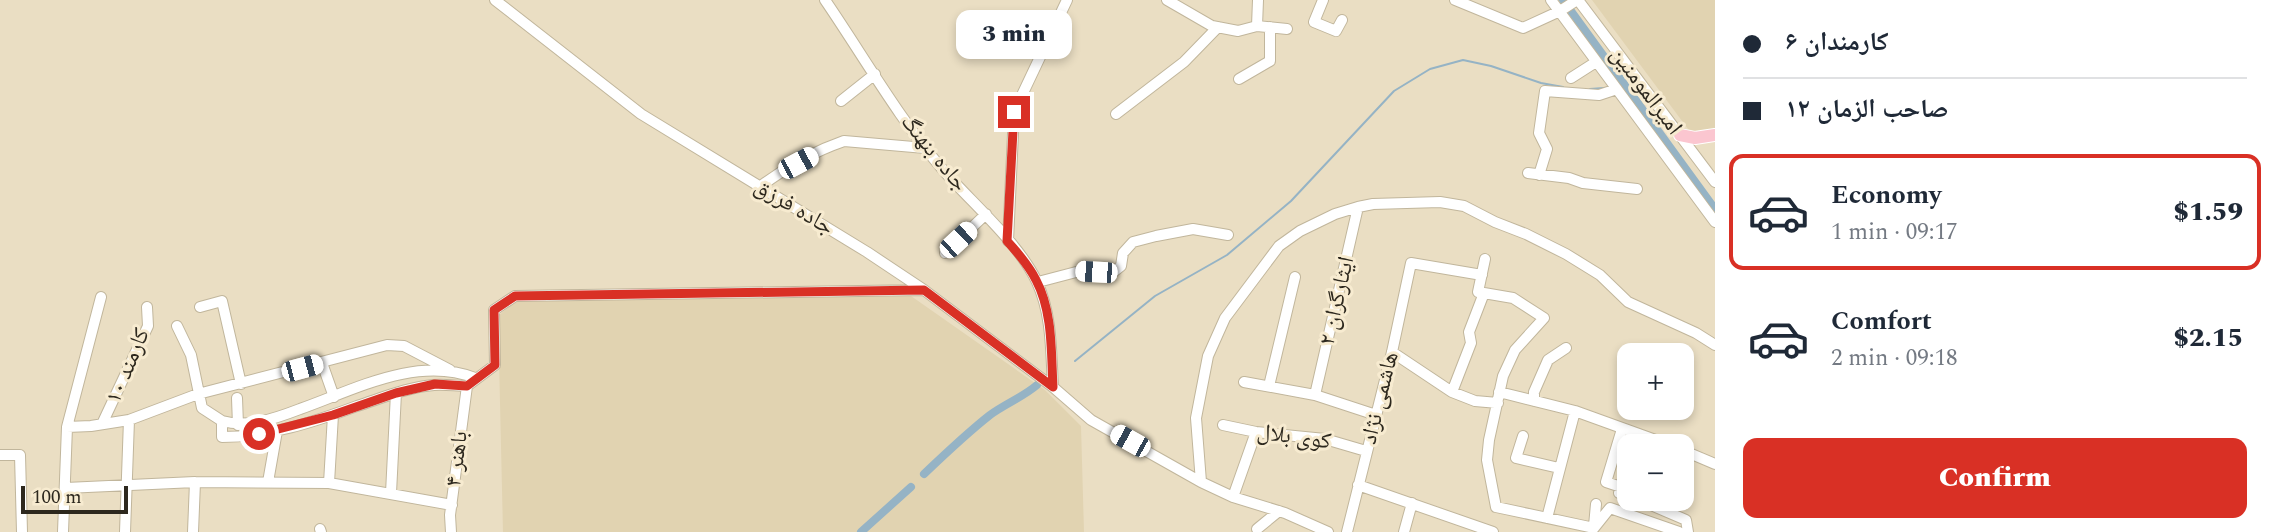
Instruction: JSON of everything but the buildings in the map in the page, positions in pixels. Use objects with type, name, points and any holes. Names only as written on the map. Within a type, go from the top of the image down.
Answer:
[{"type":"main road","points":[[1680,135],[1695,138],[1715,135]]},
{"type":"street","name":"جاده فرزق","points":[[495,0],[641,114],[698,151],[761,186],[924,290],[1053,387],[1091,420],[1200,482],[1328,532]]},
{"type":"street","name":"جاده بنهنگ","points":[[825,0],[925,148],[986,214],[1038,282],[1048,313],[1053,387]]},
{"type":"street","points":[[1007,241],[1014,112],[1066,0]]},
{"type":"street","points":[[1167,0],[1212,26],[1238,31],[1257,26],[1287,29]]},
{"type":"street","points":[[1257,26],[1258,0]]},
{"type":"street","points":[[1323,0],[1314,22],[1336,31],[1342,20]]},
{"type":"street","points":[[1455,0],[1523,27],[1578,0]]},
{"type":"street","points":[[1551,0],[1715,222]]},
{"type":"street","name":"امیرالمومنین","points":[[1578,0],[1715,182]]},
{"type":"street","points":[[1116,114],[1184,62],[1218,27]]},
{"type":"street","points":[[1239,79],[1270,61],[1270,27]]},
{"type":"street","points":[[1572,78],[1596,62]]},
{"type":"street","points":[[841,101],[875,74]]},
{"type":"street","points":[[1617,89],[1599,95],[1545,91],[1539,133],[1547,149],[1534,174],[1637,189]]},
{"type":"street","points":[[761,186],[832,145],[844,141],[925,148]]},
{"type":"street","points":[[1200,482],[1196,418],[1208,356],[1225,318],[1287,239],[1335,214],[1358,207],[1440,202],[1464,206],[1566,254],[1600,275],[1628,302],[1696,333],[1715,345]]},
{"type":"street","name":"ایثارگران ۲","points":[[1315,395],[1358,207]]},
{"type":"street","points":[[945,253],[986,214]]},
{"type":"street","points":[[1038,282],[1080,271],[1112,273],[1121,266],[1123,253],[1133,242],[1156,236],[1193,229],[1228,235]]},
{"type":"street","points":[[1452,392],[1471,343],[1469,332],[1481,292],[1485,260]]},
{"type":"street","name":"هاشمی نژاد","points":[[1347,532],[1392,352],[1411,263],[1482,275]]},
{"type":"street","points":[[1269,386],[1294,277]]},
{"type":"street","points":[[222,421],[222,437],[241,437],[276,431],[333,415],[396,393],[435,384],[471,382],[495,365],[494,310],[515,296],[924,290]]},
{"type":"street","points":[[1481,292],[1518,300],[1544,318],[1515,350],[1503,376],[1487,460],[1496,507],[1593,530]]},
{"type":"street","points":[[63,532],[67,427],[101,297]]},
{"type":"street","points":[[200,307],[222,301],[240,384]]},
{"type":"street","name":"کارمند ۱۰","points":[[103,424],[148,326],[147,307]]},
{"type":"street","points":[[177,326],[191,355],[202,408],[222,421],[238,425],[276,418],[405,373],[450,370]]},
{"type":"street","points":[[67,427],[129,420],[198,394],[387,345],[404,346],[471,382]]},
{"type":"street","points":[[1534,401],[1534,392],[1548,360],[1566,348]]},
{"type":"street","points":[[1392,352],[1452,392],[1475,401],[1499,397],[1534,401],[1575,411],[1637,434]]},
{"type":"street","points":[[322,363],[334,397]]},
{"type":"street","name":"باهنر ۴","points":[[451,532],[452,505],[471,382]]},
{"type":"street","name":"کوی بلال","points":[[1244,382],[1315,395],[1376,415]]},
{"type":"street","points":[[391,493],[396,393]]},
{"type":"street","points":[[237,398],[238,425]]},
{"type":"street","points":[[1548,518],[1575,411]]},
{"type":"street","points":[[329,483],[333,415]]},
{"type":"street","points":[[125,532],[129,420]]},
{"type":"street","name":"کوی بلال","points":[[1223,425],[1256,432],[1325,439],[1366,451]]},
{"type":"street","points":[[1620,434],[1622,429]]},
{"type":"street","points":[[268,482],[276,431]]},
{"type":"street","points":[[1233,497],[1256,432]]},
{"type":"street","points":[[1523,436],[1516,458],[1559,468]]},
{"type":"street","points":[[1617,446],[1606,482],[1617,486]]},
{"type":"street","points":[[0,455],[20,455],[22,532]]},
{"type":"street","points":[[1694,455],[1715,464]]},
{"type":"street","points":[[66,488],[195,482],[329,483],[452,505]]},
{"type":"street","points":[[193,532],[195,482]]},
{"type":"street","points":[[1358,485],[1412,503],[1466,528],[1493,532]]},
{"type":"street","points":[[1404,532],[1412,503]]},
{"type":"street","points":[[1256,504],[1257,530]]},
{"type":"street","points":[[1593,530],[1596,504]]},
{"type":"street","points":[[1593,530],[1610,508],[1679,532]]},
{"type":"street","points":[[1257,530],[1279,511]]},
{"type":"street","points":[[1665,511],[1686,520],[1688,532]]},
{"type":"shaded area","points":[[1592,0],[1715,0],[1715,130],[1701,133],[1688,129]]},
{"type":"shaded area","points":[[911,296],[1045,390],[1081,426],[1084,532],[503,532],[498,316],[516,301]]},
{"type":"waterway","points":[[1563,0],[1715,209]]},
{"type":"waterway","points":[[1075,361],[1155,296],[1227,255],[1291,201],[1394,91],[1430,69],[1463,60],[1563,87]]},
{"type":"waterway","points":[[1590,89],[1604,88]]},
{"type":"waterway","points":[[924,474],[990,415],[1037,385]]},
{"type":"waterway","points":[[861,532],[911,487]]},
{"type":"route","points":[[259,434],[333,415],[396,393],[435,384],[467,386],[495,365],[494,310],[515,296],[924,290],[1053,387],[1048,313],[1038,282],[1007,241],[1014,112]]}]
